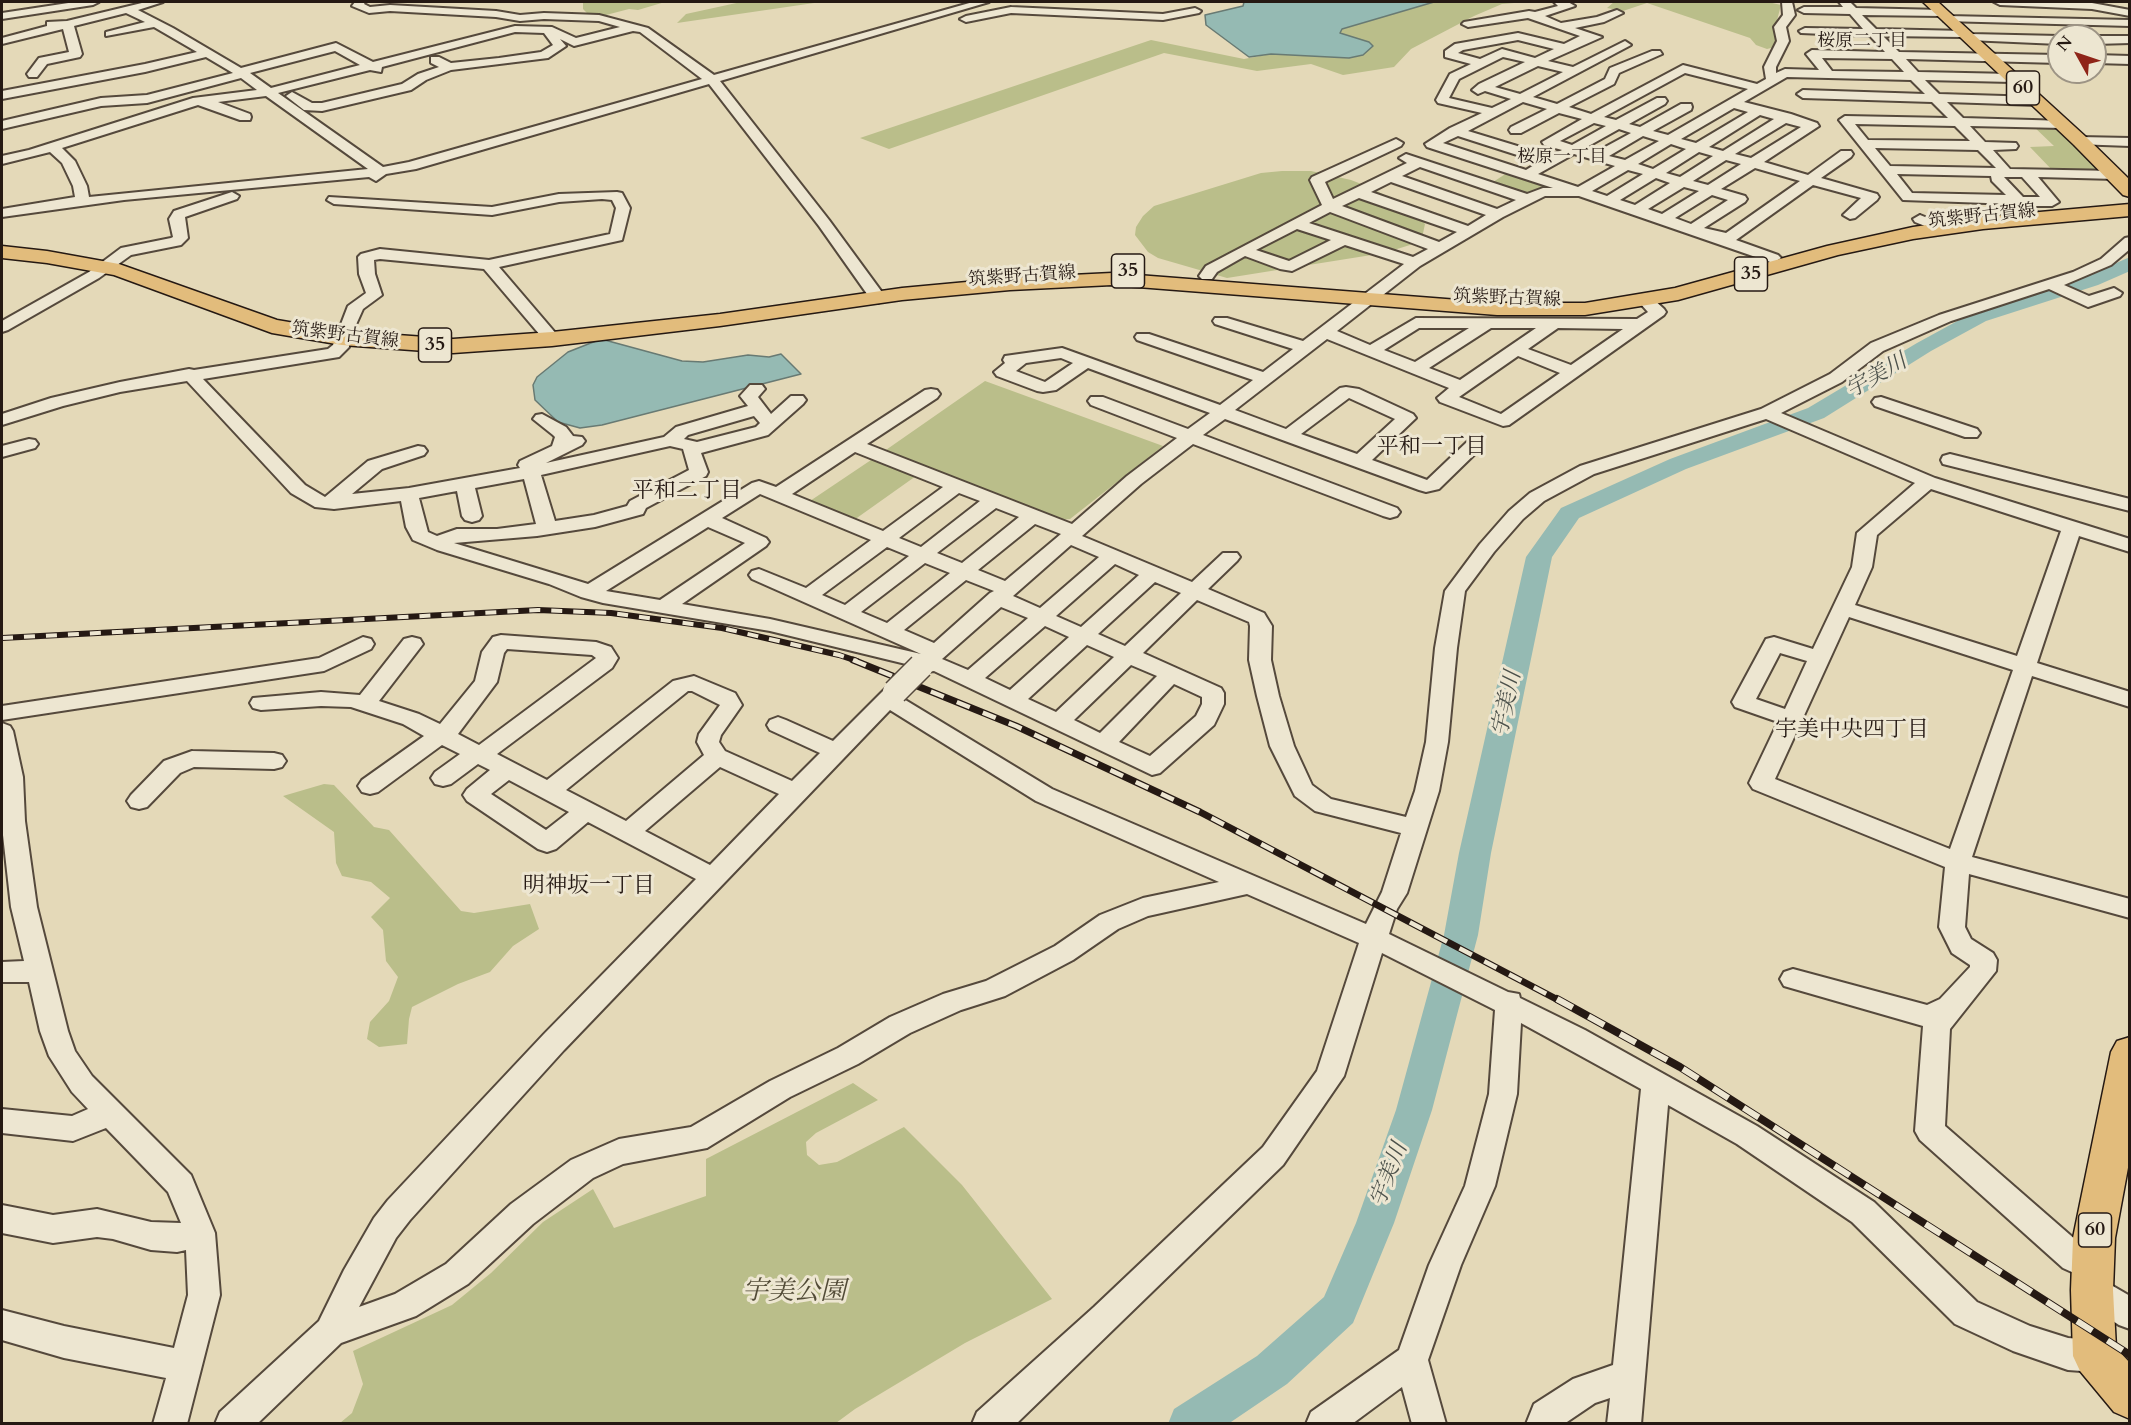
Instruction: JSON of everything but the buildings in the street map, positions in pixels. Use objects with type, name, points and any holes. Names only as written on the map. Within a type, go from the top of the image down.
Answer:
[{"type":"main road","name":"60","points":[[1940,11],[2080,141],[2113,167],[2130,191]]},
{"type":"main road","name":"筑紫野古賀線","points":[[4,254],[105,267],[146,279],[272,326],[342,338],[453,346],[552,339],[720,320],[957,288],[1112,279],[1503,301],[1587,300],[1677,287],[1818,244],[1923,220],[2023,204],[2130,204]]},
{"type":"main road","name":"筑紫野古賀線","points":[[878,298],[893,288],[1025,274],[1125,271],[1207,276],[1497,309],[1585,309],[1646,301],[1699,289],[1834,250],[1893,236],[1983,223],[2130,210]]},
{"type":"main road","name":"60","points":[[2095,1356],[2092,1278],[2094,1238],[2123,1115],[2130,1052]]},
{"type":"main road","points":[[2095,1356],[2130,1397]]},
{"type":"street","points":[[51,35],[68,30],[80,20],[157,2]]},
{"type":"street","points":[[360,2],[358,6],[361,9],[399,5],[439,6],[519,18],[538,16],[599,18],[644,30],[712,80],[824,223],[878,298]]},
{"type":"street","points":[[487,14],[489,2]]},
{"type":"street","points":[[2,213],[124,196],[381,172],[453,155],[983,2]]},
{"type":"street","points":[[1516,37],[1513,34],[1534,21],[1569,6],[1558,2]]},
{"type":"street","points":[[1773,79],[1770,76],[1770,67],[1783,41],[1780,27],[1789,15],[1787,2]]},
{"type":"street","points":[[1844,2],[1956,122],[2003,168],[1997,178],[2023,204]]},
{"type":"street","points":[[2000,2],[2069,4],[2109,8],[2130,13]]},
{"type":"street","points":[[2098,2],[2109,8]]},
{"type":"street","points":[[2,16],[83,3],[80,20]]},
{"type":"street","points":[[532,5],[538,9],[538,16]]},
{"type":"street","points":[[2020,5],[2047,28]]},
{"type":"street","points":[[566,6],[582,16],[580,18]]},
{"type":"street","points":[[2,125],[101,102],[156,96],[173,92],[241,73],[293,58],[336,47],[411,85],[364,98],[314,108],[241,73],[156,23],[127,9]]},
{"type":"street","points":[[876,33],[894,33],[1011,10],[1163,17],[1195,11]]},
{"type":"street","points":[[1820,32],[1804,10],[1940,11],[2039,21],[2130,23]]},
{"type":"street","points":[[1560,27],[1600,20],[1617,13]]},
{"type":"street","points":[[1468,24],[1521,14],[1534,21],[1625,45],[1432,144],[1636,210],[1773,258]]},
{"type":"street","points":[[110,34],[156,23]]},
{"type":"street","points":[[526,42],[558,32],[565,39],[574,42],[632,28]]},
{"type":"street","points":[[2,160],[17,158],[201,101],[275,90],[515,29],[550,33],[560,46],[552,52],[504,62],[449,67],[398,79]]},
{"type":"street","points":[[2,30],[91,30]]},
{"type":"street","points":[[2,48],[68,30]]},
{"type":"street","points":[[33,74],[43,62],[76,54],[68,30]]},
{"type":"street","points":[[1805,32],[2047,39]]},
{"type":"street","points":[[1455,101],[1590,36]]},
{"type":"street","points":[[1481,63],[1449,54],[1459,47],[1516,37],[1565,48]]},
{"type":"street","points":[[2107,40],[2130,39]]},
{"type":"street","points":[[465,42],[480,49]]},
{"type":"street","points":[[497,50],[487,52],[504,62]]},
{"type":"street","points":[[1822,74],[1827,72],[1807,51],[1895,56],[2047,59]]},
{"type":"street","points":[[421,52],[449,67]]},
{"type":"street","points":[[2,95],[207,53]]},
{"type":"street","points":[[1493,112],[1455,101],[1442,100],[1454,77],[1503,53],[1574,71]]},
{"type":"street","points":[[1516,130],[1610,81],[1614,71],[1656,54]]},
{"type":"street","points":[[293,58],[364,98]]},
{"type":"street","points":[[2107,59],[2130,60]]},
{"type":"street","points":[[1727,68],[1773,79]]},
{"type":"street","points":[[1696,227],[1740,199],[1549,142],[1683,69],[1757,88]]},
{"type":"street","points":[[122,72],[156,96]]},
{"type":"street","points":[[232,1424],[330,1332],[355,1280],[385,1228],[399,1210],[554,1041],[795,792],[927,660],[1134,480],[1415,263],[1498,214],[1543,192],[1578,192],[1785,73],[2012,78]]},
{"type":"street","points":[[1526,175],[1618,124],[1674,104],[1718,78]]},
{"type":"street","points":[[1483,87],[1872,196],[1850,215]]},
{"type":"street","points":[[275,90],[381,172]]},
{"type":"street","points":[[19,92],[48,115]]},
{"type":"street","points":[[173,92],[245,117]]},
{"type":"street","points":[[1637,94],[1794,137]]},
{"type":"street","points":[[1803,94],[2037,100]]},
{"type":"street","points":[[1935,97],[1958,96]]},
{"type":"street","points":[[1670,222],[1711,190],[1812,126],[1732,103]]},
{"type":"street","points":[[1599,156],[1643,132],[1674,104]]},
{"type":"street","points":[[1609,201],[1760,110]]},
{"type":"street","points":[[1636,210],[1786,117]]},
{"type":"street","points":[[2026,173],[2052,202],[2023,204],[1908,197],[1845,120],[2062,124]]},
{"type":"street","points":[[1455,131],[1550,161]]},
{"type":"street","points":[[2080,141],[2130,142]]},
{"type":"street","points":[[1396,143],[1317,180],[1330,207],[1440,248]]},
{"type":"street","points":[[1865,144],[2011,146]]},
{"type":"street","points":[[53,147],[68,161],[80,186],[82,197],[79,202]]},
{"type":"street","points":[[1382,150],[1527,199]]},
{"type":"street","points":[[1670,222],[1696,227],[1729,238],[1846,154]]},
{"type":"street","points":[[1207,276],[1211,269],[1244,250],[1418,163]]},
{"type":"street","points":[[1887,170],[2026,173],[2113,167]]},
{"type":"street","points":[[2,420],[57,402],[120,387],[189,374],[333,353],[341,347],[342,338],[356,306],[374,295],[367,274],[366,257],[380,254],[489,265],[616,237],[623,208],[618,196],[583,195],[492,211],[334,200],[380,175],[381,172]]},
{"type":"street","points":[[1390,177],[1498,214]]},
{"type":"street","points":[[2,327],[105,267],[126,251],[176,242],[181,238],[176,219],[179,214],[276,183]]},
{"type":"street","points":[[1360,193],[1469,231]]},
{"type":"street","points":[[1297,224],[1415,263]]},
{"type":"street","points":[[1244,250],[1285,266],[1292,266],[1342,240]]},
{"type":"street","points":[[988,1424],[1013,1404],[1106,1318],[1273,1156],[1330,1076],[1374,939],[1385,908],[1394,893],[1427,790],[1437,742],[1446,648],[1455,591],[1487,548],[1516,515],[1537,497],[1587,470],[1771,415],[1836,378],[1877,346],[1945,318],[2053,285],[2106,262],[2130,241]]},
{"type":"street","points":[[489,265],[552,339]]},
{"type":"street","points":[[2053,285],[2086,301],[2114,293]]},
{"type":"street","points":[[1555,323],[1446,398],[1503,422],[1658,312],[1646,301]]},
{"type":"street","points":[[1221,321],[1306,348]]},
{"type":"street","points":[[1416,369],[1488,322]]},
{"type":"street","points":[[1371,351],[1416,323],[1643,324]]},
{"type":"street","points":[[1326,333],[1461,387]]},
{"type":"street","points":[[1143,337],[1267,379]]},
{"type":"street","points":[[1516,350],[1574,372]]},
{"type":"street","points":[[1087,361],[1050,387],[1043,387],[1003,372],[1017,359],[1062,353],[1087,361],[1226,411],[1426,486],[1432,485],[1474,445]]},
{"type":"street","points":[[189,374],[298,489],[322,503],[409,494],[523,474],[670,441],[697,447]]},
{"type":"street","points":[[756,389],[749,396],[769,425]]},
{"type":"street","points":[[1289,435],[1346,392],[1353,393],[1407,418],[1360,461]]},
{"type":"street","points":[[778,494],[931,394]]},
{"type":"street","points":[[436,543],[457,535],[497,535],[548,528],[636,510],[637,505],[699,472],[690,451],[697,447],[762,431],[797,400]]},
{"type":"street","points":[[1096,402],[1390,512]]},
{"type":"street","points":[[1881,402],[1971,433]]},
{"type":"street","points":[[670,441],[682,431],[758,410]]},
{"type":"street","points":[[1771,415],[1928,482],[2130,546]]},
{"type":"street","points":[[542,419],[560,431],[568,445],[526,466],[523,474],[548,528]]},
{"type":"street","points":[[2,452],[29,444]]},
{"type":"street","points":[[854,445],[1034,515],[1112,556],[1257,618],[1261,626],[1260,660],[1268,696],[1282,746],[1304,790],[1323,805],[1414,828]]},
{"type":"street","points":[[334,503],[335,499],[375,465],[386,459],[418,451]]},
{"type":"street","points":[[1950,460],[2130,505]]},
{"type":"street","points":[[1928,482],[1867,534],[1862,567],[1761,783],[1958,862],[2130,909]]},
{"type":"street","points":[[465,484],[472,516]]},
{"type":"street","points":[[808,596],[958,485]]},
{"type":"street","points":[[409,494],[420,536],[436,543],[603,597],[770,625],[927,660],[1014,699],[1152,767],[1206,720],[1213,704],[1213,693],[1041,617],[963,571],[759,487],[588,592]]},
{"type":"street","points":[[847,613],[996,499]]},
{"type":"street","points":[[889,632],[1034,515]]},
{"type":"street","points":[[664,607],[759,542],[707,519]]},
{"type":"street","points":[[2072,528],[1958,862],[1952,927],[1961,946],[1984,960],[1983,971],[1950,1007],[1936,1027],[1930,1131],[2074,1258],[2130,1314]]},
{"type":"street","points":[[971,679],[1112,556]]},
{"type":"street","points":[[1059,722],[1230,556]]},
{"type":"street","points":[[759,574],[889,632],[927,660]]},
{"type":"street","points":[[1014,699],[1152,574]]},
{"type":"street","points":[[1844,608],[2130,700]]},
{"type":"street","points":[[370,786],[441,735],[462,715],[486,682],[493,652],[501,642],[596,649],[603,652],[606,658],[604,663],[443,778]]},
{"type":"street","points":[[2,713],[324,664],[363,644]]},
{"type":"street","points":[[365,704],[412,644]]},
{"type":"street","points":[[1791,719],[1743,702],[1774,644],[1820,658]]},
{"type":"street","points":[[1103,744],[1171,675]]},
{"type":"street","points":[[550,790],[681,686],[694,683],[727,698],[731,705],[710,734],[708,742],[717,757],[795,792]]},
{"type":"street","points":[[892,696],[1044,795],[1405,952],[1503,1000],[1747,1135],[1863,1212],[1966,1313],[2036,1344],[2068,1354],[2095,1356]]},
{"type":"street","points":[[261,703],[321,699],[353,700],[411,719],[713,877]]},
{"type":"street","points":[[778,725],[836,751]]},
{"type":"street","points":[[2,731],[11,777],[13,821],[24,907],[54,1031],[63,1056],[82,1084],[180,1184],[200,1233],[204,1294],[170,1424]]},
{"type":"street","points":[[628,832],[717,757]]},
{"type":"street","points":[[139,801],[172,767],[192,759],[274,761]]},
{"type":"street","points":[[508,768],[474,795],[547,843],[587,810]]},
{"type":"street","points":[[330,1332],[405,1305],[457,1274],[522,1214],[576,1173],[619,1152],[697,1139],[780,1089],[848,1056],[900,1025],[953,1002],[995,989],[1064,953],[1109,922],[1143,908],[1250,884]]},
{"type":"street","points":[[2,972],[40,971]]},
{"type":"street","points":[[1793,979],[1928,1016],[1950,1007]]},
{"type":"street","points":[[1429,1424],[1412,1360],[1445,1265],[1480,1186],[1503,1094],[1503,1000]]},
{"type":"street","points":[[1624,1424],[1656,1084]]},
{"type":"street","points":[[2,1121],[73,1129],[111,1113]]},
{"type":"street","points":[[2,1219],[53,1229],[97,1223],[113,1225],[151,1236],[177,1238],[200,1233]]},
{"type":"street","points":[[2,1325],[64,1342],[186,1366]]},
{"type":"street","points":[[1323,1424],[1412,1360]]},
{"type":"street","points":[[1543,1424],[1546,1416],[1586,1390],[1611,1381],[1627,1385]]},
{"type":"green space","points":[[583,2],[665,2],[638,10],[629,9],[606,15],[589,15],[583,9]]},
{"type":"green space","points":[[741,2],[821,2],[677,23],[686,14]]},
{"type":"green space","points":[[1434,2],[1526,2],[1502,4],[1474,16],[1411,49],[1394,67],[1343,75],[1311,64],[1257,71],[1164,53],[889,149],[860,138],[1151,40],[1244,59],[1271,54],[1349,58],[1347,36],[1340,33],[1342,29]]},
{"type":"green space","points":[[1614,2],[1768,2],[1781,5],[1775,28],[1775,47],[1767,49],[1756,45],[1750,38],[1647,3],[1623,11],[1607,8]]},
{"type":"green space","points":[[2032,125],[2058,126],[2108,173],[2053,171],[2030,147],[2054,146]]},
{"type":"green space","points":[[1311,171],[1351,180],[1369,187],[1414,210],[1425,224],[1422,238],[1410,245],[1384,253],[1227,278],[1158,258],[1148,252],[1135,235],[1136,227],[1143,216],[1154,206],[1261,173]]},
{"type":"green space","points":[[1510,171],[1564,189],[1527,195],[1490,184]]},
{"type":"green space","points":[[985,381],[1163,446],[1070,519],[1056,520],[883,452]]},
{"type":"green space","points":[[874,458],[916,476],[854,520],[810,501]]},
{"type":"green space","points":[[324,784],[334,785],[374,827],[389,830],[461,911],[474,913],[530,904],[539,929],[513,946],[490,972],[458,984],[412,1007],[407,1044],[379,1047],[367,1039],[370,1022],[389,1001],[398,977],[386,961],[383,930],[371,917],[390,898],[371,882],[342,876],[336,863],[334,832],[283,796]]},
{"type":"green space","name":"宇美公園","points":[[853,1083],[878,1100],[816,1133],[806,1142],[807,1155],[819,1165],[837,1162],[904,1127],[962,1185],[1052,1299],[965,1343],[855,1409],[836,1423],[340,1423],[352,1413],[363,1384],[353,1351],[452,1305],[491,1273],[543,1222],[593,1189],[614,1228],[706,1196],[706,1159]]},
{"type":"water","points":[[1244,2],[1434,2],[1342,29],[1340,33],[1369,42],[1373,46],[1363,55],[1349,58],[1271,54],[1249,57],[1206,25],[1205,15],[1243,6]]},
{"type":"water","points":[[601,339],[682,361],[703,362],[748,355],[769,357],[781,354],[801,374],[602,425],[580,428],[558,422],[535,400],[533,385],[537,377],[568,352]]},
{"type":"waterway","name":"宇美川","points":[[1189,1424],[1272,1370],[1339,1310],[1375,1223],[1414,1110],[1461,935],[1475,853],[1539,557],[1570,513],[1678,464],[1816,413],[1924,347],[1979,317],[2091,281],[2130,263]]},
{"type":"railway","points":[[2,638],[538,610],[611,613],[722,628],[857,661]]},
{"type":"railway","points":[[853,660],[1016,726],[1200,812],[1560,1001]]},
{"type":"railway","points":[[1557,999],[1680,1067],[2130,1355]]},
{"type":"district","name":"桜原二丁目","points":[[1862,42]]},
{"type":"district","name":"桜原一丁目","points":[[1562,158]]},
{"type":"district","name":"平和一丁目","points":[[1432,448]]},
{"type":"district","name":"平和二丁目","points":[[687,492]]},
{"type":"district","name":"宇美中央四丁目","points":[[1852,731]]},
{"type":"district","name":"明神坂一丁目","points":[[589,887]]}]
